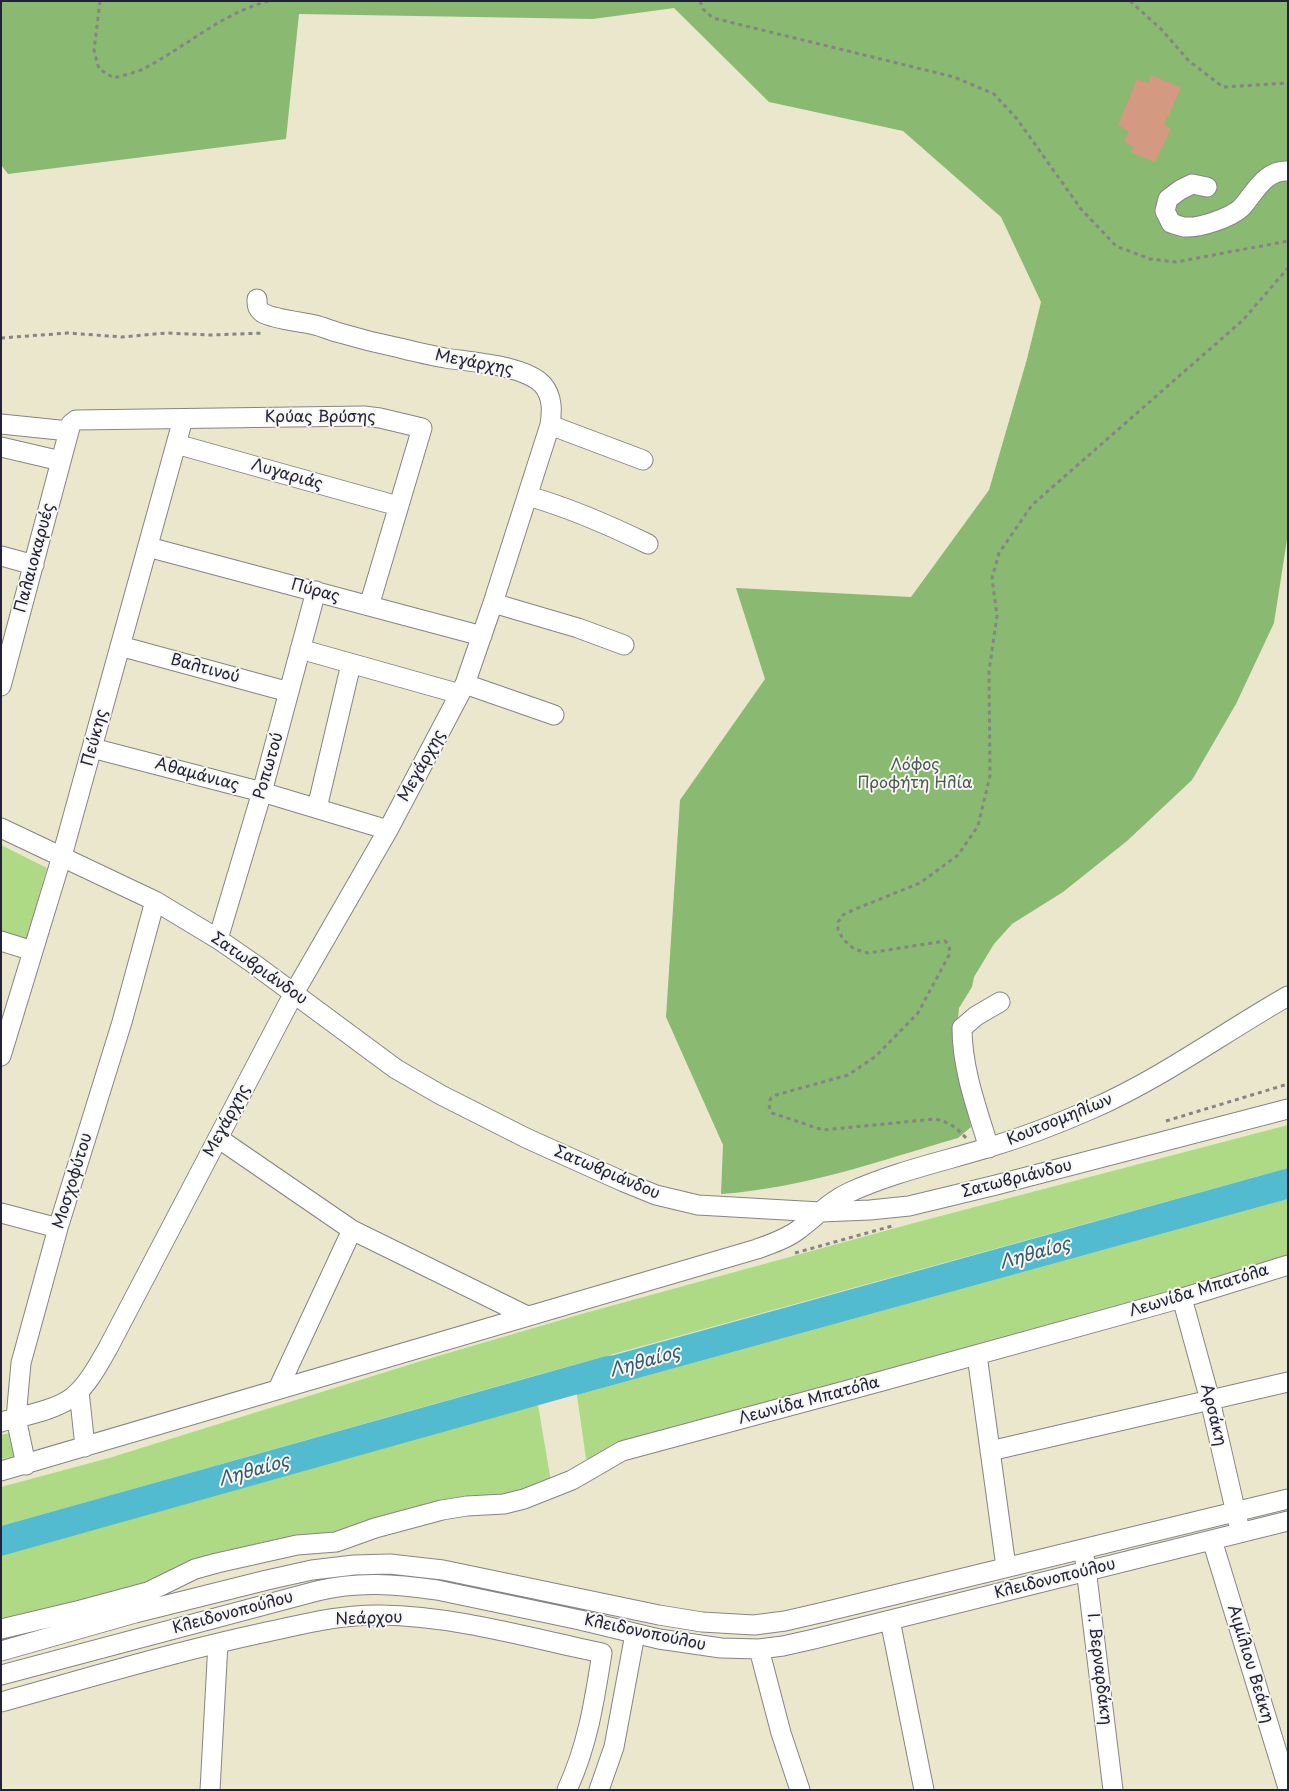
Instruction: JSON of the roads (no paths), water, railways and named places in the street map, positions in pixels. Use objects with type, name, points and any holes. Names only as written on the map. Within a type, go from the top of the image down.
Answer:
[{"type":"street","points":[[1207,187],[1192,184],[1168,199],[1165,211],[1171,223],[1185,227],[1210,224],[1239,209],[1260,183],[1278,171],[1288,171]]},
{"type":"street","name":"Μεγάρχης","points":[[9,1420],[61,1403],[79,1391],[108,1348],[294,993],[388,830],[463,689],[493,604],[550,425],[552,414],[551,401],[543,386],[526,375],[499,366],[443,358],[270,315],[262,312],[257,307],[258,299]]},
{"type":"street","name":"Κρύας Βρύσης","points":[[69,431],[74,421],[79,419],[364,416],[422,428],[368,606]]},
{"type":"street","name":"Πεύκης","points":[[2,1052],[62,856],[183,419]]},
{"type":"street","points":[[1,424],[69,431]]},
{"type":"street","points":[[550,425],[643,460]]},
{"type":"street","name":"Παλαιοκαρυές","points":[[1,686],[69,431]]},
{"type":"street","name":"Λυγαριάς","points":[[176,444],[398,506]]},
{"type":"street","points":[[1,447],[61,461]]},
{"type":"street","points":[[528,496],[599,521],[648,544]]},
{"type":"street","name":"Πύρας","points":[[148,547],[482,636]]},
{"type":"street","points":[[1,556],[34,564]]},
{"type":"street","name":"Ροπωτού","points":[[218,939],[262,792],[316,592]]},
{"type":"street","points":[[493,604],[578,628],[624,646]]},
{"type":"street","name":"Βαλτινού","points":[[120,646],[289,692]]},
{"type":"street","points":[[300,649],[351,664],[463,689],[554,715]]},
{"type":"street","points":[[317,808],[351,664]]},
{"type":"street","name":"Αθαμάνιας","points":[[92,748],[262,792],[388,830]]},
{"type":"street","name":"Σατωβριάνδου","points":[[1,828],[155,901],[218,939],[396,1069],[442,1095],[526,1138],[624,1182],[656,1195],[698,1205],[820,1212],[891,1208],[935,1200],[1288,1109]]},
{"type":"street","name":"Μοσχοφύτου","points":[[26,1465],[9,1420],[21,1363],[58,1228],[122,1022],[155,901]]},
{"type":"street","points":[[1,942],[33,951]]},
{"type":"street","name":"Κουτσομηλίων","points":[[1,1471],[757,1249],[797,1231],[840,1197],[858,1188],[981,1150],[1058,1123],[1126,1092],[1161,1074],[1247,1019],[1288,996]]},
{"type":"street","points":[[981,1150],[962,1042],[962,1028],[976,1016],[1000,1002]]},
{"type":"street","points":[[218,1138],[352,1230],[527,1316]]},
{"type":"street","points":[[1,1213],[58,1228]]},
{"type":"street","points":[[278,1390],[352,1230]]},
{"type":"street","name":"Λεωνίδα Μπατόλα","points":[[153,1599],[194,1569],[296,1545],[336,1542],[375,1528],[442,1510],[466,1506],[504,1504],[524,1499],[572,1480],[622,1451],[1182,1298],[1288,1264]]},
{"type":"street","name":"Αρσάκη","points":[[1182,1298],[1210,1400],[1241,1533]]},
{"type":"street","points":[[977,1355],[1006,1567]]},
{"type":"street","points":[[990,1451],[1288,1382]]},
{"type":"street","points":[[79,1391],[85,1447]]},
{"type":"street","name":"Κλειδονοπούλου","points":[[1,1651],[153,1599],[338,1566],[390,1564],[443,1570],[682,1620],[754,1625],[824,1612],[1288,1499]]},
{"type":"street","name":"Κλειδονοπούλου","points":[[1,1675],[332,1588],[399,1584],[437,1590],[580,1620],[635,1634],[720,1648],[759,1649],[783,1646],[1288,1522]]},
{"type":"street","name":"Αιμίλιου Βεάκη","points":[[1212,1540],[1280,1734],[1288,1788]]},
{"type":"street","name":"Ι. Βερναρδάκη","points":[[1083,1548],[1113,1790]]},
{"type":"street","points":[[332,1588],[336,1618]]},
{"type":"street","points":[[1,1629],[81,1610],[153,1599]]},
{"type":"street","name":"Νεάρχου","points":[[1,1702],[218,1643],[336,1618],[381,1615],[448,1622],[602,1653],[587,1739],[567,1790]]},
{"type":"street","points":[[890,1620],[924,1790]]},
{"type":"street","points":[[599,1790],[614,1747],[635,1634]]},
{"type":"street","points":[[210,1790],[218,1643]]},
{"type":"street","points":[[759,1649],[779,1726],[800,1790]]},
{"type":"water","name":"Ληθαίος","points":[[1288,1168],[1288,1199],[577,1395],[571,1367]]},
{"type":"waterway","name":"Ληθαίος","points":[[1,1541],[610,1370]]},
{"type":"park label","name":"Λόφος Προφήτη Ηλία","points":[[915,775]]}]
